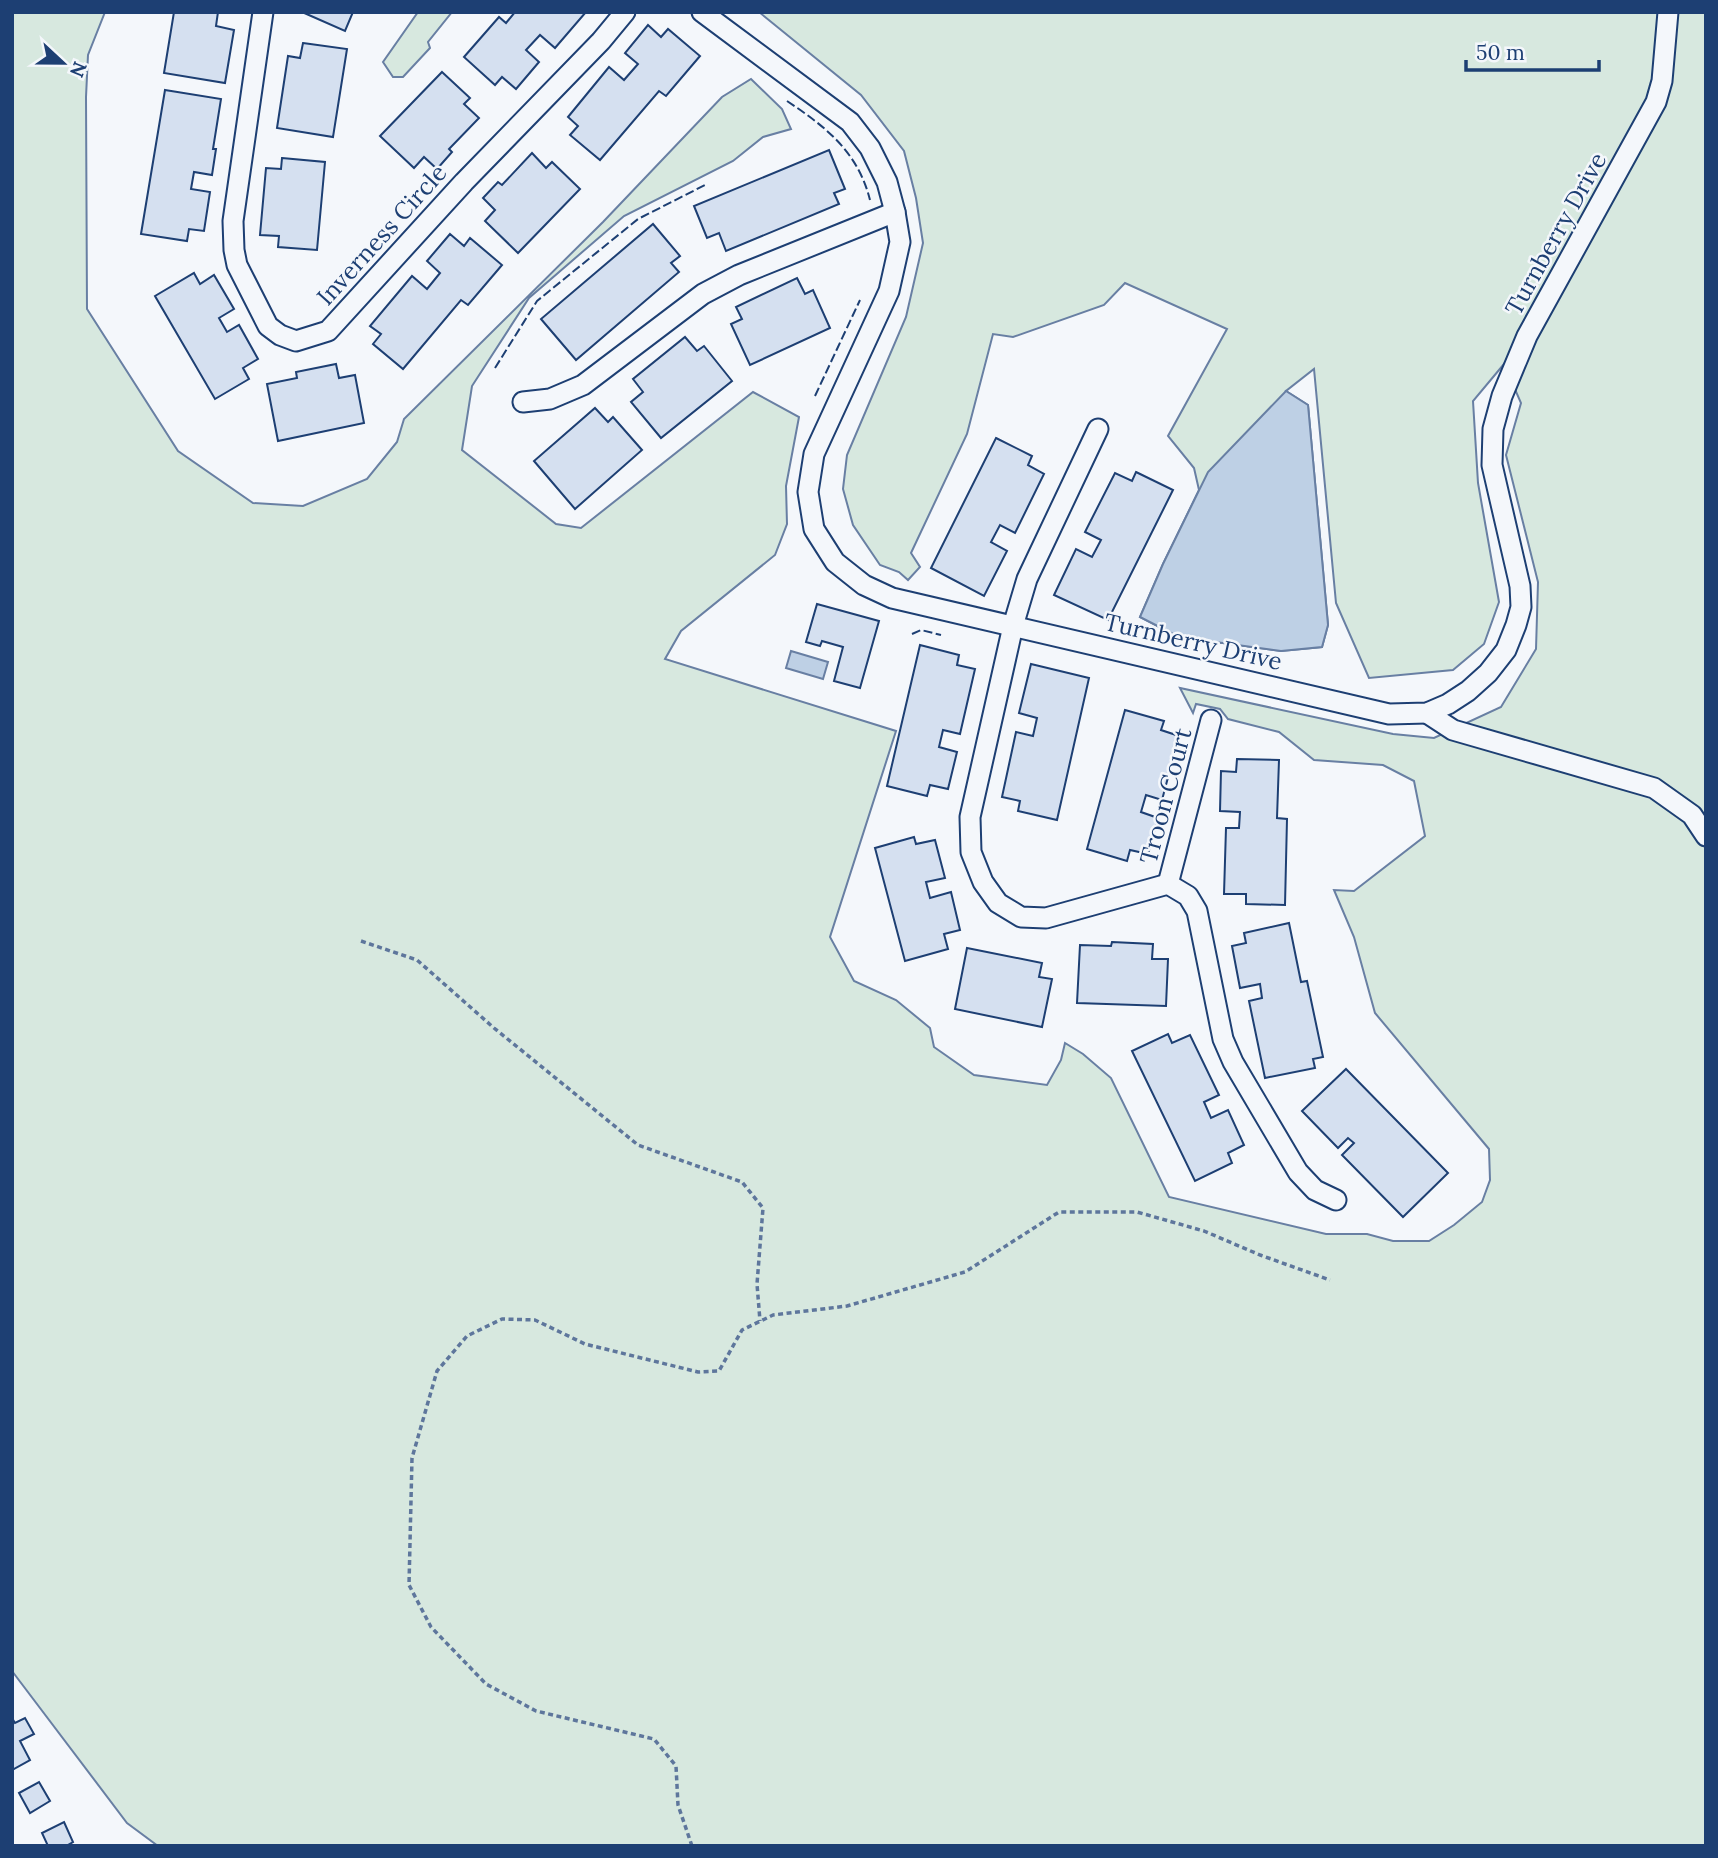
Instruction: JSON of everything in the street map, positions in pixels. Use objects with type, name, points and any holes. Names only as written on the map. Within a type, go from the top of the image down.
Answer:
[{"type":"street","name":"Inverness Circle","points":[[263,12],[233,221],[234,250],[237,265],[268,326],[280,335],[296,341],[328,331],[464,183],[601,41],[625,12]]},
{"type":"street","name":"Turnberry Drive","points":[[702,12],[850,122],[870,148],[887,182],[895,212],[900,242],[889,290],[814,454],[808,492],[814,529],[835,562],[864,585],[892,598],[1389,714],[1427,713],[1468,691],[1488,673],[1506,650],[1516,625],[1521,607],[1520,586],[1492,464],[1493,429],[1502,396],[1527,337],[1656,102],[1662,81],[1668,12]]},
{"type":"street","points":[[523,402],[550,399],[569,393],[703,294],[739,275],[895,212]]},
{"type":"street","points":[[1098,429],[1027,579],[1013,626],[970,817],[971,852],[983,881],[998,903],[1021,917],[1046,918],[1168,884],[1188,896],[1197,911],[1223,1039],[1233,1062],[1298,1172],[1315,1190],[1336,1200]]},
{"type":"street","points":[[1427,713],[1453,730],[1654,788],[1692,815],[1706,836]]},
{"type":"street","name":"Troon Court","points":[[1168,884],[1211,720]]},
{"type":"path","points":[[361,941],[417,960],[494,1028],[638,1144],[742,1181],[763,1208],[757,1284],[760,1321]]},
{"type":"path","points":[[692,1846],[678,1805],[676,1766],[654,1740],[536,1711],[486,1684],[430,1627],[409,1585],[412,1458],[437,1371],[467,1336],[502,1319],[535,1320],[584,1344],[698,1372],[719,1371],[742,1330],[760,1321],[773,1315],[847,1306],[965,1272],[1059,1212],[1137,1212],[1204,1231],[1329,1280]]},
{"type":"shaded area","points":[[12,12],[105,12],[88,55],[87,309],[178,451],[253,503],[303,506],[367,479],[397,442],[404,419],[603,222],[722,97],[751,79],[782,109],[791,129],[763,137],[733,161],[624,216],[529,298],[472,386],[462,450],[556,524],[581,528],[753,392],[799,417],[786,486],[787,524],[775,555],[681,631],[665,659],[896,731],[830,937],[854,981],[896,1000],[930,1028],[934,1047],[974,1075],[1047,1085],[1061,1060],[1065,1043],[1083,1054],[1111,1078],[1169,1197],[1326,1234],[1367,1234],[1393,1241],[1429,1241],[1482,1202],[1490,1180],[1489,1149],[1375,1013],[1354,937],[1334,890],[1354,891],[1425,836],[1414,781],[1383,765],[1314,760],[1279,732],[1228,719],[1220,709],[1196,704],[1193,713],[1180,688],[1393,734],[1434,738],[1501,707],[1536,649],[1538,582],[1506,455],[1521,403],[1504,364],[1473,401],[1478,483],[1499,602],[1484,644],[1453,670],[1369,678],[1336,603],[1314,369],[1286,391],[1308,405],[1328,625],[1322,647],[1281,651],[1179,637],[1140,617],[1199,490],[1194,468],[1168,436],[1227,329],[1125,283],[1104,305],[1013,337],[993,334],[967,434],[911,553],[920,567],[908,580],[899,572],[880,565],[853,525],[843,489],[847,455],[906,317],[923,243],[916,198],[904,151],[861,95],[759,12],[1706,12],[1706,1846],[158,1846],[127,1823],[12,1671]]},
{"type":"shaded area","points":[[418,12],[452,12],[428,42],[430,48],[403,77],[393,77],[383,62]]},
{"type":"water","points":[[1286,391],[1308,405],[1328,625],[1322,647],[1281,651],[1179,637],[1140,617],[1208,472]]},
{"type":"water","points":[[791,651],[828,662],[823,679],[786,668]]},
{"type":"building","points":[[174,12],[218,12],[216,26],[234,30],[225,83],[164,73]]},
{"type":"building","points":[[302,12],[353,12],[345,31]]},
{"type":"building","points":[[515,12],[586,12],[555,48],[540,35],[526,50],[539,62],[516,89],[502,77],[495,85],[464,57],[499,17],[506,23]]},
{"type":"building","points":[[648,25],[661,37],[668,29],[700,56],[666,96],[659,91],[600,160],[570,135],[578,126],[568,117],[609,67],[624,80],[638,64],[625,53]]},
{"type":"building","points":[[303,43],[347,49],[333,137],[277,128],[288,56],[300,58]]},
{"type":"building","points":[[442,72],[470,98],[464,104],[479,118],[449,149],[452,152],[437,169],[424,157],[414,168],[380,136]]},
{"type":"building","points":[[165,90],[221,99],[212,175],[194,172],[191,189],[210,192],[204,231],[189,229],[187,241],[141,234]]},
{"type":"building","points":[[829,150],[845,189],[834,193],[839,204],[726,251],[719,233],[707,238],[694,206]]},
{"type":"building","points":[[532,153],[546,168],[552,162],[580,189],[518,253],[485,221],[495,210],[483,198],[498,182],[502,185]]},
{"type":"building","points":[[282,158],[325,162],[317,250],[278,247],[279,236],[260,235],[266,168],[281,169]]},
{"type":"building","points":[[653,224],[680,256],[671,263],[679,272],[576,360],[541,319]]},
{"type":"building","points":[[450,234],[464,246],[470,238],[502,265],[468,305],[461,300],[403,369],[373,344],[381,334],[370,326],[412,276],[427,289],[440,273],[427,261]]},
{"type":"building","points":[[194,273],[200,284],[214,275],[234,309],[219,318],[227,332],[239,325],[258,359],[243,368],[249,379],[215,399],[155,296]]},
{"type":"building","points":[[797,278],[805,294],[813,290],[830,328],[750,365],[731,324],[742,319],[736,307]]},
{"type":"building","points":[[685,337],[697,351],[704,346],[732,381],[661,438],[631,402],[643,392],[633,379]]},
{"type":"building","points":[[336,364],[339,378],[355,375],[364,423],[278,441],[267,384],[297,378],[296,372]]},
{"type":"building","points":[[595,408],[608,422],[613,417],[642,450],[575,509],[534,461]]},
{"type":"building","points":[[996,438],[1032,456],[1028,465],[1044,474],[1015,533],[1000,525],[991,542],[1007,551],[984,596],[931,568]]},
{"type":"building","points":[[1136,472],[1173,490],[1108,620],[1054,595],[1076,549],[1092,557],[1101,540],[1085,532],[1115,473],[1132,481]]},
{"type":"building","points":[[817,604],[879,621],[860,688],[834,681],[843,647],[822,641],[820,646],[806,642]]},
{"type":"building","points":[[920,645],[959,655],[957,665],[975,669],[960,734],[943,730],[939,747],[957,752],[948,789],[930,785],[927,796],[887,786]]},
{"type":"building","points":[[1031,664],[1089,678],[1057,820],[1018,811],[1020,801],[1002,797],[1016,732],[1033,736],[1037,718],[1019,713]]},
{"type":"building","points":[[1125,710],[1164,721],[1161,730],[1179,736],[1162,800],[1146,795],[1141,812],[1158,818],[1148,854],[1130,850],[1127,861],[1087,849]]},
{"type":"building","points":[[1237,759],[1279,760],[1277,818],[1287,819],[1285,905],[1246,904],[1246,894],[1224,894],[1226,828],[1239,828],[1240,812],[1220,811],[1221,771],[1236,772]]},
{"type":"building","points":[[914,837],[916,844],[935,840],[945,878],[926,882],[930,898],[951,892],[960,930],[944,934],[948,949],[905,961],[875,848]]},
{"type":"building","points":[[1289,923],[1301,982],[1307,981],[1323,1057],[1313,1059],[1315,1068],[1265,1078],[1249,1001],[1262,998],[1260,984],[1240,988],[1232,946],[1246,943],[1244,933]]},
{"type":"building","points":[[1112,942],[1153,944],[1152,959],[1168,959],[1166,1006],[1077,1003],[1080,945],[1111,946]]},
{"type":"building","points":[[967,948],[1042,963],[1039,977],[1052,979],[1042,1027],[955,1009]]},
{"type":"building","points":[[1168,1034],[1172,1043],[1190,1035],[1219,1095],[1204,1102],[1211,1118],[1228,1110],[1244,1145],[1228,1153],[1232,1163],[1195,1181],[1132,1051]]},
{"type":"building","points":[[1346,1069],[1448,1173],[1403,1217],[1342,1155],[1354,1143],[1348,1138],[1338,1148],[1302,1111]]},
{"type":"building","points":[[12,1718],[15,1723],[25,1718],[34,1734],[20,1741],[30,1760],[12,1770]]},
{"type":"building","points":[[39,1782],[50,1801],[30,1813],[19,1793]]},
{"type":"building","points":[[64,1822],[73,1842],[66,1846],[48,1846],[42,1833]]},
{"type":"fence","points":[[787,101],[839,142],[857,168],[870,200]]},
{"type":"fence","points":[[495,368],[537,301],[638,219],[707,184]]},
{"type":"fence","points":[[815,396],[860,300]]},
{"type":"fence","points":[[912,634],[921,630],[941,635]]}]
